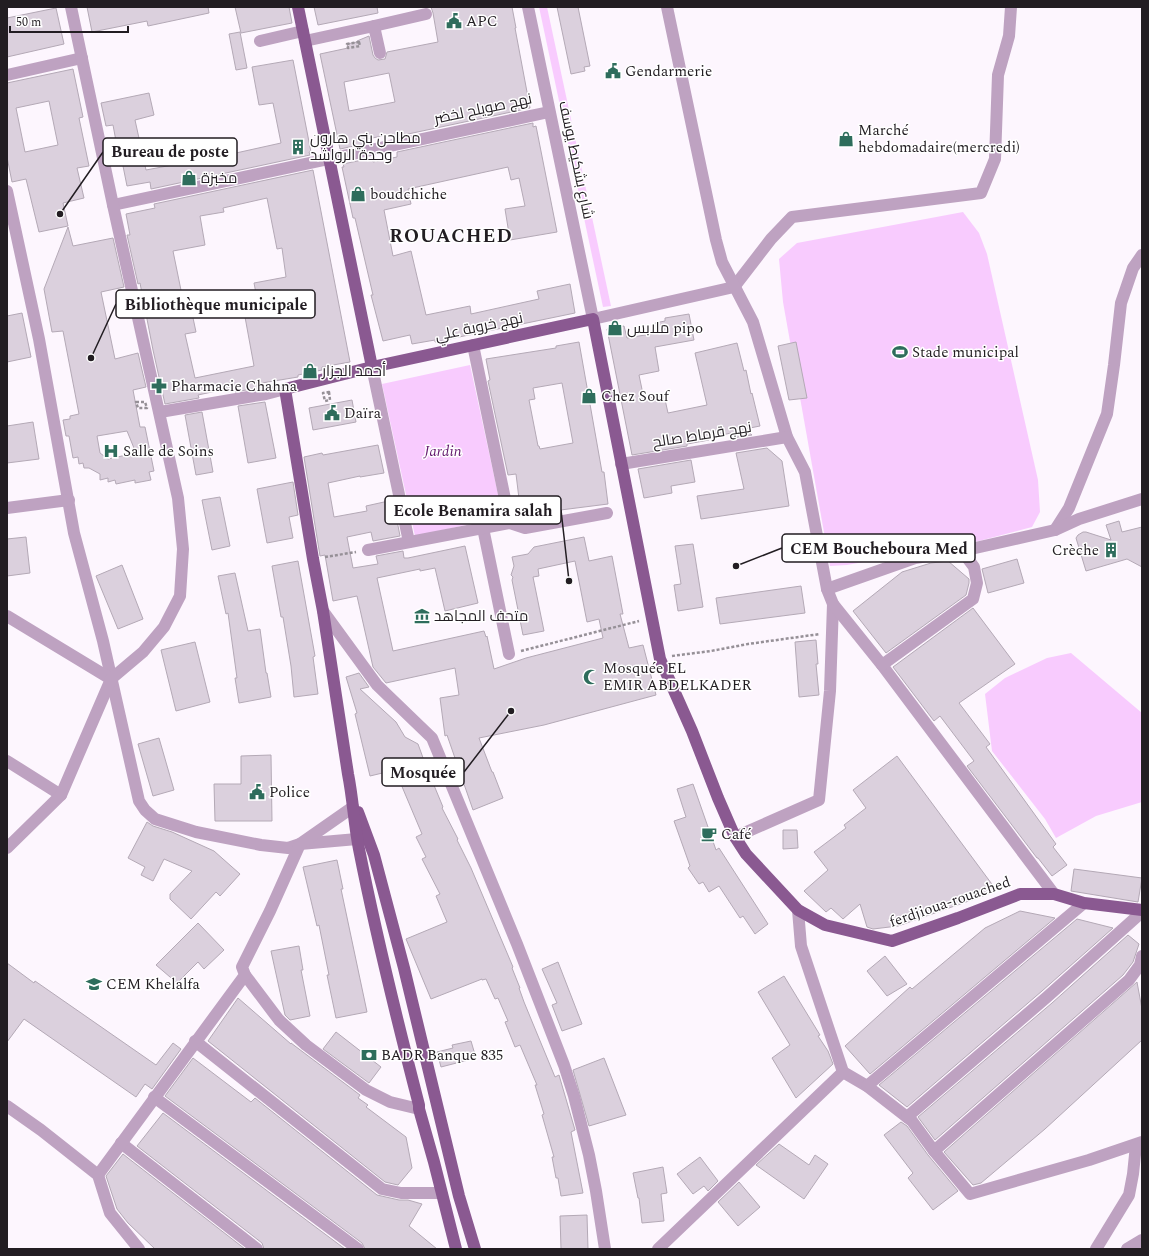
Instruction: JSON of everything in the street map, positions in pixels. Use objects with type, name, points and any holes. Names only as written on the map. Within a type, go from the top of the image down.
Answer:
[{"type":"main road","points":[[298,7],[372,367]]},
{"type":"main road","name":"نهج خروبة علي","points":[[285,389],[372,367],[593,319]]},
{"type":"main road","name":"ferdjioua-rouached","points":[[593,319],[660,659],[692,731],[735,837],[746,854],[798,910],[825,925],[892,941],[1020,894],[1054,894],[1084,903],[1142,911]]},
{"type":"main road","points":[[285,389],[323,611],[353,802],[357,839],[375,923],[419,1109],[456,1249]]},
{"type":"main road","points":[[353,802],[374,855],[404,968],[459,1196],[475,1249]]},
{"type":"street","points":[[7,848],[61,795],[111,678],[143,652],[164,627],[180,596],[183,549],[178,498],[71,7]]},
{"type":"street","name":"شارع بشكيط يوسف","points":[[528,7],[593,319]]},
{"type":"street","points":[[667,7],[716,240],[722,262],[753,322],[787,436],[805,472],[827,589],[833,604],[882,665],[1054,894]]},
{"type":"street","points":[[593,319],[734,287],[771,239],[792,217],[981,193],[995,159],[998,75],[1009,36],[1011,7]]},
{"type":"street","points":[[260,40],[304,36],[374,26],[426,14]]},
{"type":"street","points":[[374,26],[380,53]]},
{"type":"street","points":[[7,75],[82,58]]},
{"type":"street","name":"نهج صويلح لخضر","points":[[113,205],[549,112]]},
{"type":"street","points":[[7,191],[35,319],[74,533],[103,641],[139,801],[145,810],[155,819],[196,832],[261,845],[288,848],[300,844],[357,839]]},
{"type":"street","points":[[1055,530],[1069,508],[1106,414],[1114,365],[1121,303],[1133,268],[1142,255]]},
{"type":"street","points":[[473,345],[510,523]]},
{"type":"street","points":[[372,367],[409,542]]},
{"type":"street","points":[[160,412],[266,394],[285,389]]},
{"type":"street","name":"نهج قرماط صالح","points":[[621,464],[787,436]]},
{"type":"street","points":[[7,508],[69,500]]},
{"type":"street","points":[[827,589],[915,558],[962,551],[1055,530],[1079,519],[1142,500]]},
{"type":"street","points":[[368,550],[510,523],[525,528],[607,513]]},
{"type":"street","points":[[483,528],[509,654]]},
{"type":"street","points":[[882,665],[973,599],[977,583],[974,567],[962,551]]},
{"type":"street","points":[[735,837],[819,800],[830,691],[833,604]]},
{"type":"street","points":[[323,611],[377,685],[432,738],[517,944],[574,1096],[589,1155],[605,1249]]},
{"type":"street","points":[[7,616],[111,678]]},
{"type":"street","points":[[7,761],[61,795]]},
{"type":"street","points":[[353,802],[300,844],[270,911],[242,967],[245,975],[279,1020],[306,1045],[366,1090],[390,1102],[419,1109]]},
{"type":"street","points":[[867,1086],[1084,903]]},
{"type":"street","points":[[798,910],[800,946],[844,1072],[867,1086],[912,1121],[934,1151],[970,1194],[1139,1143],[1129,1195],[1096,1249]]},
{"type":"street","points":[[907,1117],[1047,997],[1142,911]]},
{"type":"street","points":[[934,1151],[1128,980],[1140,965],[1142,956]]},
{"type":"street","points":[[98,1175],[195,1041],[245,975]]},
{"type":"street","points":[[195,1041],[382,1189],[401,1193],[442,1193]]},
{"type":"street","points":[[658,1249],[844,1072]]},
{"type":"street","points":[[154,1097],[358,1249]]},
{"type":"street","points":[[7,1106],[42,1130],[98,1175],[110,1213],[139,1249]]},
{"type":"street","points":[[121,1143],[257,1249]]},
{"type":"street","points":[[1127,1249],[1142,1240]]},
{"type":"path","points":[[336,555],[368,550]]},
{"type":"path","points":[[509,654],[652,618]]},
{"type":"path","points":[[660,659],[832,632]]},
{"type":"green space","points":[[539,7],[547,7],[611,306],[603,307]]},
{"type":"green space","name":"Stade municipal","points":[[963,212],[979,233],[987,254],[1038,480],[1040,512],[1032,527],[979,541],[847,565],[830,566],[783,302],[779,259],[797,243]]},
{"type":"green space","name":"Jardin","points":[[470,365],[503,517],[415,536],[382,384]]},
{"type":"green space","points":[[1071,653],[1142,713],[1142,802],[1096,816],[1056,838],[1045,819],[992,751],[985,694],[1005,678],[1047,658]]},
{"type":"building","points":[[87,7],[208,7],[209,13],[148,26],[147,21],[92,32]]},
{"type":"building","points":[[235,7],[289,7],[292,23],[241,33]]},
{"type":"building","points":[[314,7],[377,7],[378,13],[318,25]]},
{"type":"building","points":[[431,7],[512,7],[530,108],[394,137],[393,134],[367,139],[368,143],[340,149],[320,54],[348,48],[347,44],[357,42],[369,36],[373,55],[378,60],[385,59],[387,52],[438,42]],"holes":[[[389,73],[395,102],[349,111],[344,82]]]},
{"type":"building","points":[[557,7],[578,7],[590,66],[584,67],[585,71],[571,74]]},
{"type":"building","points":[[56,8],[64,44],[7,57],[7,18]]},
{"type":"building","points":[[240,32],[247,68],[236,70],[229,34]]},
{"type":"building","points":[[293,60],[311,152],[309,152],[310,155],[151,189],[150,182],[127,186],[113,125],[106,126],[101,103],[149,93],[154,115],[135,120],[146,170],[281,143],[273,103],[259,105],[252,67]]},
{"type":"building","points":[[73,69],[83,117],[79,118],[89,166],[77,168],[84,198],[63,203],[68,226],[39,232],[26,179],[12,182],[7,157],[7,83]],"holes":[[[49,101],[58,145],[25,152],[16,108]]]},
{"type":"building","points":[[533,123],[533,127],[536,126],[557,232],[510,240],[505,209],[525,206],[519,178],[511,180],[508,167],[408,189],[411,204],[384,210],[393,256],[411,251],[426,315],[470,306],[471,314],[539,299],[537,291],[570,284],[575,313],[435,342],[435,340],[412,344],[410,335],[383,341],[371,295],[373,295],[355,218],[353,218],[342,167],[344,167],[343,164],[372,158],[373,162],[397,157],[397,152]]},
{"type":"building","points":[[313,170],[350,362],[322,367],[322,370],[298,375],[298,377],[262,383],[263,387],[235,392],[235,387],[198,395],[199,398],[165,404],[140,283],[138,284],[127,235],[130,235],[126,214],[155,208],[154,204]],"holes":[[[267,198],[277,249],[282,248],[286,277],[254,283],[260,314],[245,317],[254,366],[195,378],[185,334],[196,332],[189,299],[183,300],[173,251],[205,245],[200,216],[224,212],[223,208]]]},
{"type":"building","points":[[68,227],[73,246],[113,238],[124,287],[101,292],[115,359],[138,353],[146,387],[133,390],[140,427],[145,427],[154,471],[149,472],[151,480],[135,483],[135,480],[116,484],[115,480],[108,482],[108,478],[100,480],[100,474],[89,468],[84,468],[83,463],[79,464],[78,457],[73,458],[69,436],[66,436],[63,420],[70,419],[70,416],[79,414],[63,331],[52,332],[44,289]],"holes":[[[127,431],[136,453],[108,459],[100,453],[97,436]]]},
{"type":"building","points":[[22,313],[31,357],[7,362],[7,316]]},
{"type":"building","points":[[689,314],[694,340],[655,347],[659,371],[639,375],[644,399],[664,395],[668,413],[707,405],[695,353],[737,343],[744,371],[746,370],[760,426],[745,429],[752,435],[732,438],[731,433],[708,438],[709,440],[687,444],[687,446],[632,455],[607,329],[624,326],[627,338],[657,333],[655,323],[665,321],[665,318]]},
{"type":"building","points":[[579,342],[602,472],[604,472],[608,504],[521,515],[516,474],[508,475],[488,381],[490,380],[486,359],[556,348],[556,346]],"holes":[[[562,383],[573,443],[540,449],[538,446],[529,400],[535,399],[533,388]]]},
{"type":"building","points":[[796,342],[807,398],[789,400],[778,346]]},
{"type":"building","name":"Daïra","points":[[352,400],[356,422],[313,430],[309,408]]},
{"type":"building","points":[[265,402],[276,458],[248,463],[238,406]]},
{"type":"building","points":[[202,412],[213,472],[196,475],[185,415]]},
{"type":"building","points":[[33,422],[39,459],[7,463],[7,426]]},
{"type":"building","points":[[378,445],[384,473],[360,476],[328,483],[334,517],[367,511],[366,506],[393,500],[400,536],[373,541],[371,532],[347,537],[353,568],[378,564],[376,556],[403,551],[404,558],[408,558],[465,546],[478,603],[445,611],[435,568],[420,571],[420,569],[377,578],[393,651],[484,631],[486,637],[487,636],[494,669],[526,658],[603,638],[599,619],[587,622],[575,561],[538,569],[539,576],[533,577],[544,631],[523,635],[512,580],[513,577],[511,575],[514,566],[512,557],[528,554],[534,547],[584,537],[589,561],[612,556],[623,614],[620,614],[629,648],[643,645],[656,695],[544,725],[479,738],[503,798],[473,810],[447,735],[445,736],[440,698],[459,695],[455,668],[386,683],[373,667],[357,596],[333,601],[325,555],[320,556],[304,457]]},
{"type":"building","points":[[767,448],[782,461],[789,506],[701,519],[697,496],[744,489],[736,453]]},
{"type":"building","points":[[691,460],[695,482],[671,486],[672,493],[644,498],[638,469]]},
{"type":"building","points":[[293,482],[298,515],[289,517],[293,538],[267,543],[257,489]]},
{"type":"building","points":[[220,497],[230,546],[212,550],[202,500]]},
{"type":"building","name":"Crèche","points":[[1119,521],[1122,532],[1142,527],[1142,567],[1127,559],[1086,571],[1076,538],[1083,532],[1086,532],[1111,540],[1106,525]]},
{"type":"building","points":[[26,537],[30,573],[7,576],[7,539]]},
{"type":"building","points":[[693,544],[703,607],[678,611],[674,585],[681,584],[675,546]]},
{"type":"building","points":[[1017,559],[1024,583],[988,593],[982,569]]},
{"type":"building","points":[[298,561],[315,656],[313,657],[318,694],[294,697],[291,666],[283,617],[281,617],[272,566]]},
{"type":"building","points":[[948,561],[969,579],[966,595],[886,653],[853,611],[902,572],[931,563]]},
{"type":"building","points":[[122,565],[143,619],[118,629],[96,576]]},
{"type":"building","points":[[235,573],[248,631],[260,629],[271,697],[239,703],[228,613],[226,614],[218,576]]},
{"type":"building","points":[[801,586],[805,613],[720,624],[716,598]]},
{"type":"building","points":[[973,608],[1015,664],[959,703],[990,744],[986,747],[1056,844],[1053,847],[1067,865],[1052,876],[967,766],[974,761],[940,716],[934,721],[893,667]]},
{"type":"building","points":[[816,640],[818,664],[816,664],[819,695],[799,697],[795,642]]},
{"type":"building","points":[[195,642],[210,702],[176,711],[161,650]]},
{"type":"building","points":[[359,673],[369,687],[360,689],[396,722],[405,737],[418,744],[443,807],[442,808],[471,868],[513,967],[512,968],[524,1002],[555,1077],[559,1075],[575,1130],[571,1132],[583,1193],[561,1196],[552,1157],[554,1157],[542,1115],[544,1114],[535,1085],[537,1085],[520,1045],[515,1047],[505,1022],[508,1021],[498,998],[495,999],[486,979],[482,979],[431,999],[406,939],[447,922],[436,896],[440,894],[422,859],[426,857],[416,837],[422,834],[395,770],[370,776],[355,714],[357,713],[346,677]]},
{"type":"building","points":[[159,738],[174,790],[153,796],[138,744]]},
{"type":"building","name":"Police","points":[[271,755],[272,821],[215,821],[214,784],[241,784],[241,756]]},
{"type":"building","points":[[897,756],[997,891],[898,926],[873,929],[867,927],[860,904],[843,919],[831,908],[826,912],[804,891],[828,870],[814,852],[846,828],[844,825],[866,808],[853,790]]},
{"type":"building","points":[[693,784],[716,850],[719,848],[768,924],[755,934],[743,916],[740,918],[719,886],[709,892],[703,882],[699,884],[688,868],[690,866],[674,821],[686,817],[677,789]]},
{"type":"building","points":[[147,822],[153,826],[172,832],[214,851],[240,874],[220,896],[216,892],[191,919],[170,899],[170,894],[192,871],[164,859],[153,881],[141,875],[145,867],[128,858]]},
{"type":"building","points":[[783,830],[797,830],[798,848],[783,849]]},
{"type":"building","points":[[337,860],[343,889],[341,889],[367,1012],[336,1018],[319,925],[317,926],[303,867]]},
{"type":"building","points":[[1074,869],[1142,878],[1138,902],[1071,891]]},
{"type":"building","points":[[1020,911],[1055,918],[870,1074],[845,1046],[910,987],[912,989],[985,928]]},
{"type":"building","points":[[1077,919],[1113,928],[907,1107],[879,1085]]},
{"type":"building","points":[[198,923],[224,950],[204,969],[198,962],[177,983],[156,965]]},
{"type":"building","points":[[1128,935],[1139,944],[1133,962],[1123,975],[935,1140],[918,1117],[1052,1003]]},
{"type":"building","points":[[299,946],[303,970],[301,970],[310,1016],[290,1020],[285,1015],[271,951]]},
{"type":"building","points":[[885,956],[907,984],[887,996],[867,971]]},
{"type":"building","points":[[558,962],[582,1024],[562,1031],[552,1005],[557,1003],[542,969]]},
{"type":"building","points":[[7,963],[34,983],[35,981],[156,1065],[173,1043],[181,1049],[152,1089],[145,1084],[136,1097],[24,1019],[7,1042]]},
{"type":"building","points":[[784,976],[820,1035],[818,1036],[828,1051],[833,1064],[796,1098],[772,1058],[790,1045],[758,992]]},
{"type":"building","points":[[1137,982],[1142,1009],[1142,1040],[1045,1129],[981,1183],[973,1185],[944,1152]]},
{"type":"building","points":[[238,998],[291,1044],[360,1095],[358,1098],[368,1105],[366,1107],[406,1137],[412,1168],[398,1185],[385,1182],[208,1041]]},
{"type":"building","points":[[336,1032],[381,1067],[369,1083],[323,1049]]},
{"type":"building","points":[[471,1041],[476,1058],[441,1067],[437,1052],[453,1048],[452,1045]]},
{"type":"building","points":[[193,1058],[251,1102],[255,1098],[377,1195],[422,1204],[409,1226],[437,1249],[365,1249],[362,1243],[165,1096]]},
{"type":"building","points":[[604,1058],[626,1115],[589,1126],[573,1070]]},
{"type":"building","points":[[163,1113],[345,1249],[264,1249],[262,1243],[137,1146]]},
{"type":"building","points":[[901,1122],[907,1126],[928,1155],[958,1191],[933,1210],[908,1178],[913,1173],[884,1135]]},
{"type":"building","points":[[779,1144],[809,1165],[815,1155],[828,1164],[804,1199],[756,1165]]},
{"type":"building","points":[[123,1154],[245,1249],[155,1249],[128,1223],[117,1209],[106,1176]]},
{"type":"building","points":[[700,1157],[718,1181],[708,1191],[704,1186],[693,1194],[677,1174]]},
{"type":"building","points":[[663,1167],[667,1193],[661,1194],[664,1221],[642,1223],[639,1198],[633,1173]]},
{"type":"building","points":[[739,1182],[760,1207],[738,1226],[718,1202]]},
{"type":"building","points":[[587,1215],[588,1249],[561,1249],[560,1216]]},
{"type":"place","name":"APC","points":[[454,21]]},
{"type":"place","name":"Gendarmerie","points":[[613,71]]},
{"type":"place","name":"Marché hebdomadaire(mercredi)","points":[[846,139]]},
{"type":"place","name":"مطاحن بني هارون وحدة الرواشد","points":[[298,147]]},
{"type":"place","name":"مخبزة","points":[[189,178]]},
{"type":"place","name":"boudchiche","points":[[358,194]]},
{"type":"place","name":"Bureau de poste","points":[[60,214]]},
{"type":"place","name":"ملابس pipo","points":[[615,328]]},
{"type":"place","name":"Stade municipal","points":[[900,352]]},
{"type":"place","name":"Bibliothèque municipale","points":[[91,358]]},
{"type":"place","name":"أحمد الجزار","points":[[310,371]]},
{"type":"place","name":"Pharmacie Chahna","points":[[159,386]]},
{"type":"place","name":"Chez Souf","points":[[589,396]]},
{"type":"place","name":"Daïra","points":[[332,413]]},
{"type":"place","name":"Salle de Soins","points":[[111,451]]},
{"type":"place","name":"Crèche","points":[[1111,550]]},
{"type":"place","name":"CEM Boucheboura Med","points":[[736,566]]},
{"type":"place","name":"Ecole Benamira salah","points":[[569,581]]},
{"type":"place","name":"متحف المجاهد","points":[[422,616]]},
{"type":"place","name":"Mosquée EL EMIR ABDELKADER","points":[[591,677]]},
{"type":"place","name":"Mosquée","points":[[511,711]]},
{"type":"place","name":"Police","points":[[257,792]]},
{"type":"place","name":"Café","points":[[709,834]]},
{"type":"place","name":"CEM Khelalfa","points":[[94,984]]},
{"type":"place","name":"BADR Banque 835","points":[[369,1055]]},
{"type":"district","name":"ROUACHED","points":[[451,236]]}]
